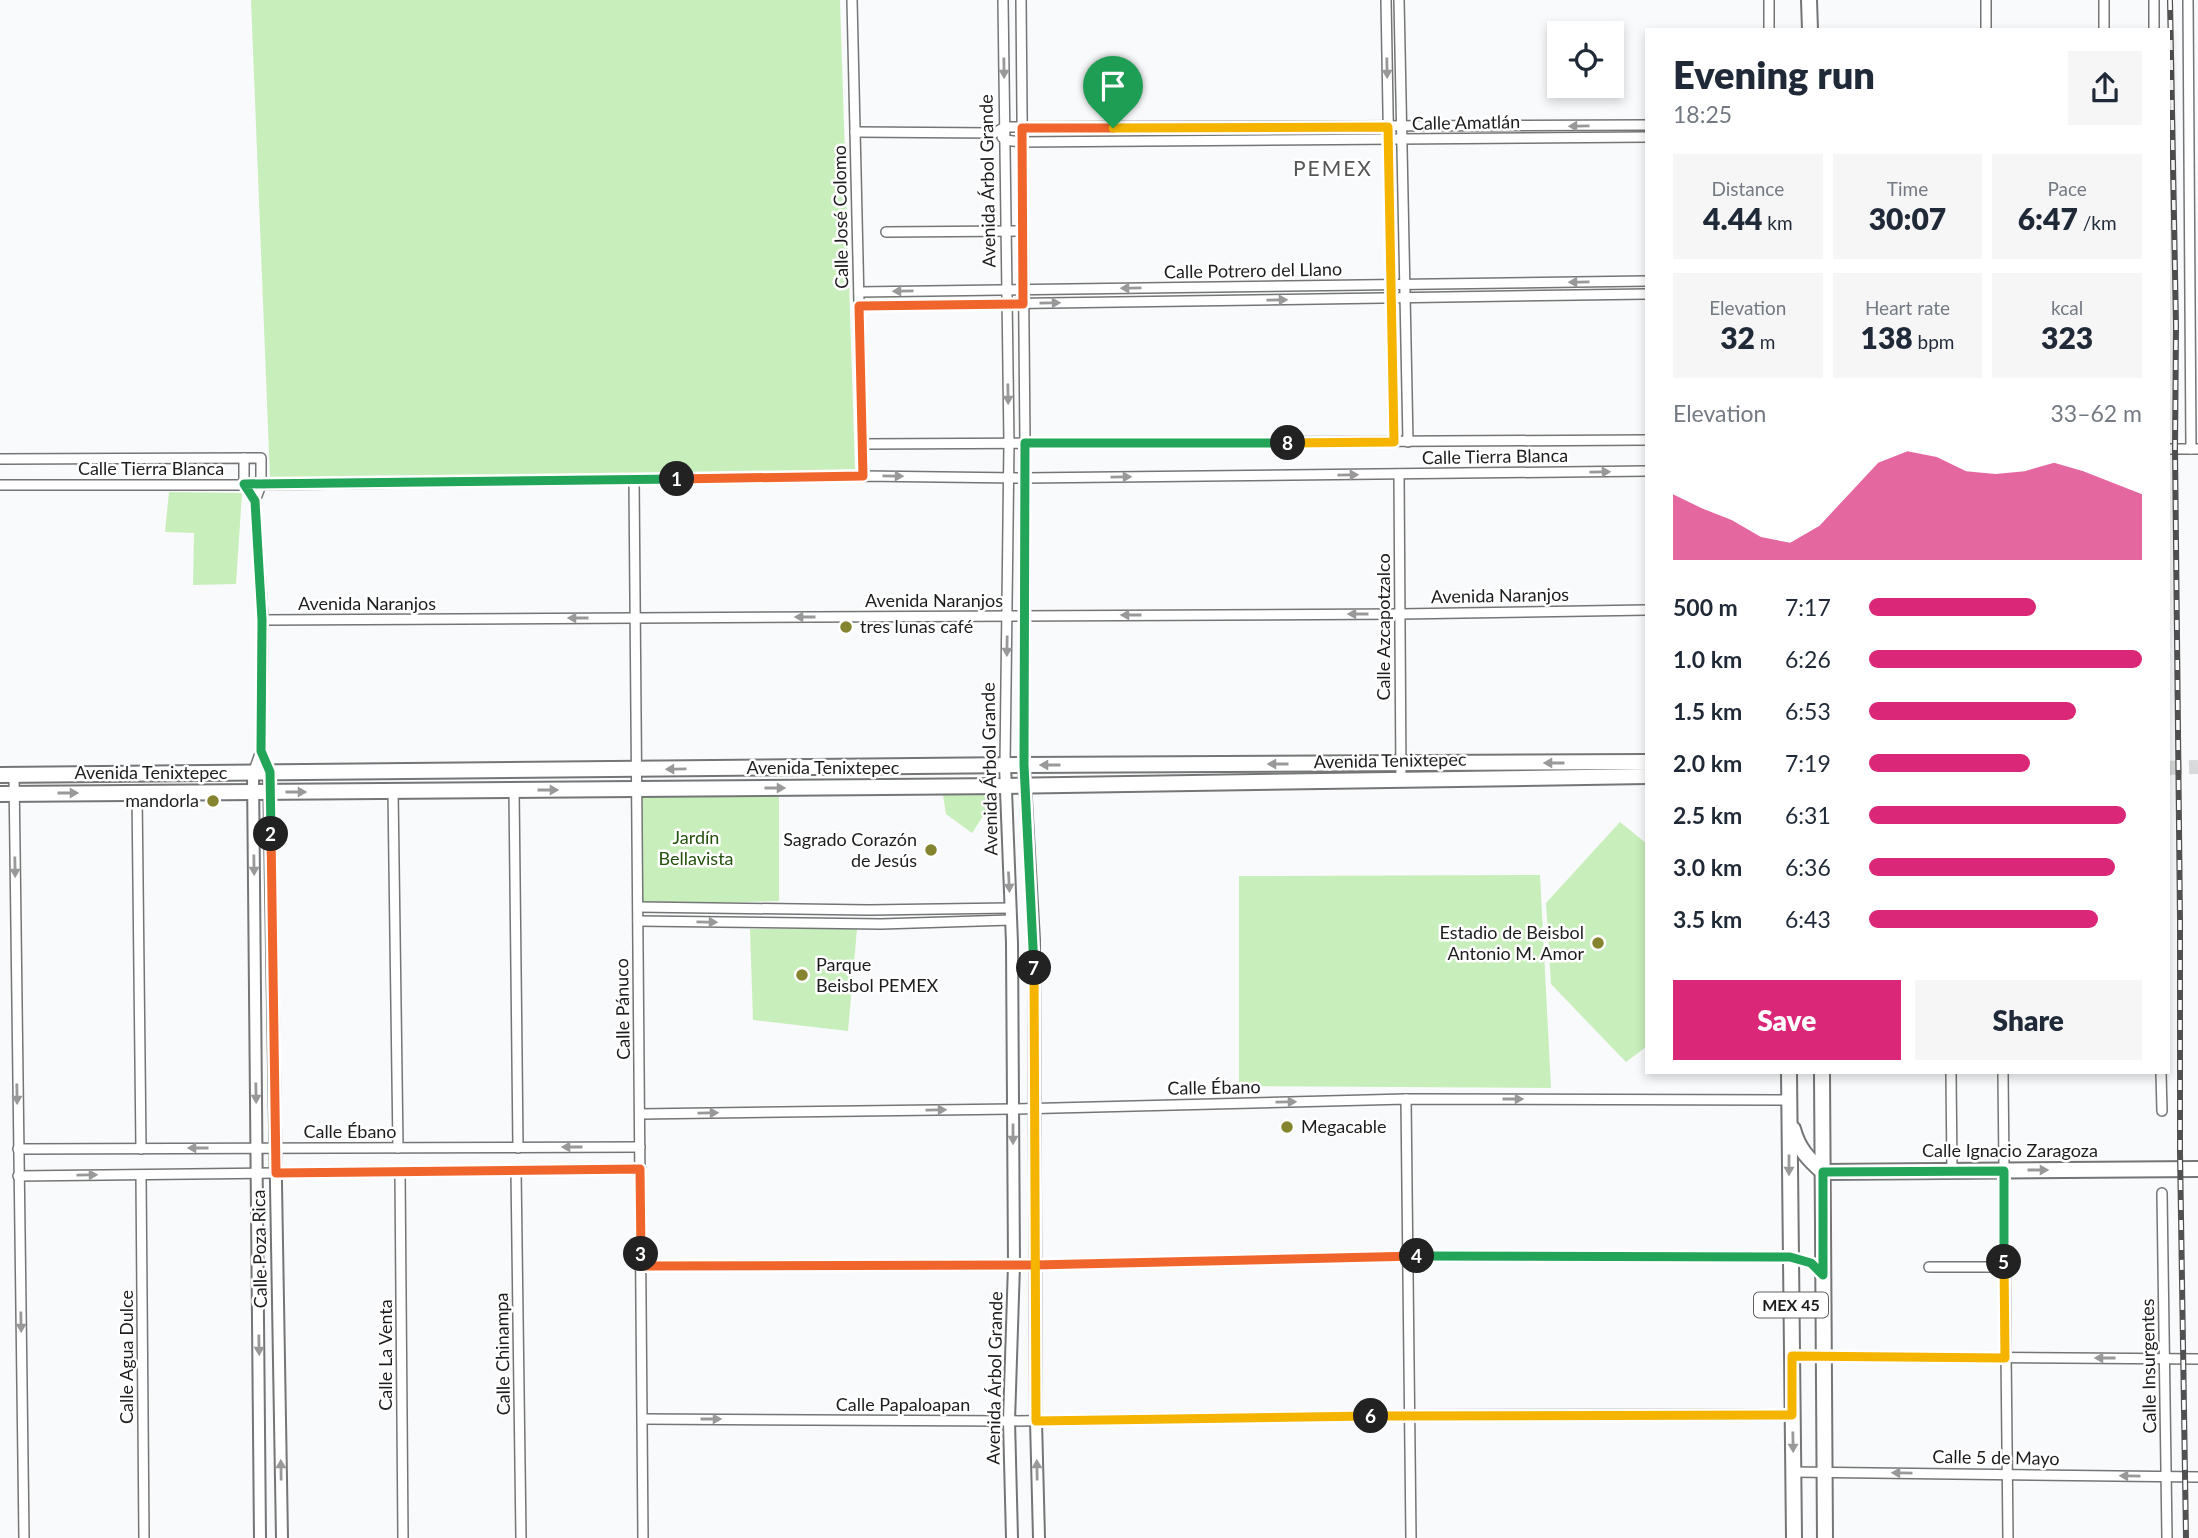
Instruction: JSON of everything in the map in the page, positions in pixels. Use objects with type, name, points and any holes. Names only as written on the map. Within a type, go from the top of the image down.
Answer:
[{"type":"main road","points":[[1810,0],[1810,28]]},
{"type":"main road","name":"Avenida Tenixtepec","points":[[7,794],[1025,786],[1401,780],[1587,770],[1645,762]]},
{"type":"main road","points":[[1208,764],[1209,783]]},
{"type":"main road","name":"Avenida Tenixtepec","points":[[7,775],[1005,765],[1401,764],[1587,770],[1645,776]]},
{"type":"main road","name":"MEX 45","points":[[1789,1074],[1794,1538]]},
{"type":"main road","name":"MEX 45","points":[[1822,1074],[1825,1538]]},
{"type":"main road","points":[[1789,1100],[1796,1141],[1807,1158],[1823,1172]]},
{"type":"main road","name":"Calle Ignacio Zaragoza","points":[[1823,1172],[2198,1169]]},
{"type":"street","name":"Calle José Colomo","points":[[852,0],[863,476]]},
{"type":"street","name":"Avenida Árbol Grande","points":[[1003,0],[1009,443],[1005,786],[1011,920],[1014,1265],[1009,1421],[1012,1538]]},
{"type":"street","name":"Avenida Árbol Grande","points":[[1021,0],[1025,443],[1024,765],[1034,940],[1039,1538]]},
{"type":"street","points":[[1386,0],[1394,442]]},
{"type":"street","points":[[1399,0],[1408,442]]},
{"type":"street","points":[[1769,0],[1769,28]]},
{"type":"street","points":[[1986,0],[1986,28]]},
{"type":"street","points":[[2104,0],[2105,28]]},
{"type":"street","points":[[2154,0],[2154,28]]},
{"type":"street","points":[[2170,449],[2194,449],[2194,105],[2188,0]]},
{"type":"street","name":"Calle Amatlán","points":[[1005,127],[1645,125]]},
{"type":"street","points":[[855,132],[994,133],[1005,127]]},
{"type":"street","name":"Calle Amatlán","points":[[994,133],[1005,140],[1021,142],[1645,137]]},
{"type":"street","points":[[886,232],[1023,231]]},
{"type":"street","name":"Calle Potrero del Llano","points":[[859,292],[1645,281]]},
{"type":"street","points":[[935,290],[936,305]]},
{"type":"street","name":"Calle Potrero del Llano","points":[[859,306],[1645,294]]},
{"type":"street","points":[[862,444],[1645,440]]},
{"type":"street","points":[[244,458],[244,484]]},
{"type":"street","name":"Calle Tierra Blanca","points":[[0,459],[261,458],[261,485]]},
{"type":"street","name":"Calle Tierra Blanca","points":[[0,485],[261,485],[863,476],[1025,478],[1645,471]]},
{"type":"street","name":"Calle Azcapotzalco","points":[[1399,474],[1401,780]]},
{"type":"street","name":"Calle Pánuco","points":[[634,479],[643,1538]]},
{"type":"street","name":"Calle Poza Rica","points":[[244,484],[255,501]]},
{"type":"street","name":"Calle Poza Rica","points":[[260,1538],[253,773],[261,751],[262,620],[255,501],[261,485]]},
{"type":"street","name":"Avenida Naranjos","points":[[262,620],[1400,614],[1645,610]]},
{"type":"street","name":"Calle Poza Rica","points":[[261,751],[270,772],[271,792],[282,1538]]},
{"type":"street","points":[[7,775],[18,1149],[24,1538]]},
{"type":"street","points":[[514,790],[518,1148]]},
{"type":"street","points":[[393,791],[398,1148]]},
{"type":"street","points":[[137,793],[141,1149]]},
{"type":"street","points":[[638,907],[869,910],[1010,908]]},
{"type":"street","points":[[638,921],[881,924],[1011,920]]},
{"type":"street","points":[[1951,1074],[1952,1171]]},
{"type":"street","points":[[2003,1074],[2008,1538]]},
{"type":"street","points":[[2161,1074],[2162,1111]]},
{"type":"street","points":[[1406,1099],[1411,1538]]},
{"type":"street","name":"Calle Ébano","points":[[640,1114],[1013,1109],[1406,1099],[1789,1100]]},
{"type":"street","name":"Calle Ébano","points":[[18,1149],[640,1147]]},
{"type":"street","points":[[18,1176],[640,1169]]},
{"type":"street","name":"Calle Chinampa","points":[[516,1171],[521,1538]]},
{"type":"street","name":"Calle La Venta","points":[[400,1172],[403,1538]]},
{"type":"street","name":"Calle Agua Dulce","points":[[141,1175],[144,1538]]},
{"type":"street","name":"Calle Insurgentes","points":[[2162,1193],[2167,1538]]},
{"type":"street","points":[[641,1266],[1035,1265],[1408,1256],[1790,1257],[1811,1263],[1823,1275]]},
{"type":"street","points":[[1929,1267],[2004,1267]]},
{"type":"street","points":[[1792,1356],[2198,1359]]},
{"type":"street","name":"Calle Papaloapan","points":[[643,1419],[1036,1421],[1409,1415],[1792,1415]]},
{"type":"street","name":"Calle 5 de Mayo","points":[[1793,1472],[2198,1476]]},
{"type":"street","points":[[260,1524],[271,1521],[282,1525]]},
{"type":"green space","points":[[251,0],[840,0],[855,470],[270,478]]},
{"type":"green space","points":[[169,492],[242,493],[236,584],[193,585],[194,533],[165,532]]},
{"type":"green space","points":[[998,793],[972,833],[946,814],[943,795]]},
{"type":"green space","name":"Jardín Bellavista","points":[[641,794],[779,795],[779,901],[641,905]]},
{"type":"green space","name":"Estadio de Beisbol Antonio M. Amor","points":[[1620,822],[1645,842],[1645,1048],[1626,1062],[1551,984],[1546,903]]},
{"type":"green space","points":[[1540,875],[1551,1088],[1239,1086],[1239,876]]},
{"type":"green space","name":"Parque Beisbol PEMEX","points":[[750,929],[857,929],[848,1031],[753,1020]]},
{"type":"tunnel","points":[[2170,768],[2198,767]]},
{"type":"railway","points":[[2170,0],[2176,326],[2180,1152],[2186,1538]]},
{"type":"place","name":"tres lunas café","points":[[846,627]]},
{"type":"place","name":"mandorla","points":[[213,801]]},
{"type":"place","name":"Sagrado Corazón de Jesús","points":[[931,850]]},
{"type":"place","name":"Estadio de Beisbol Antonio M. Amor","points":[[1598,943]]},
{"type":"place","name":"Parque Beisbol PEMEX","points":[[802,975]]},
{"type":"place","name":"Megacable","points":[[1287,1127]]},
{"type":"district","name":"PEMEX","points":[[1333,169]]},
{"type":"route","points":[[1113,128],[1022,128],[1023,304],[859,306],[863,476],[244,484],[255,501],[262,620],[261,751],[270,772],[271,792],[276,1173],[640,1169],[641,1266],[1035,1265],[1408,1256],[1790,1257],[1811,1263],[1823,1275],[1823,1172],[2004,1171],[2005,1358],[1792,1356],[1792,1415],[1409,1415],[1036,1421],[1035,1265],[1034,1034],[1034,940],[1024,765],[1025,443],[1394,442],[1388,127],[1113,128]]}]
